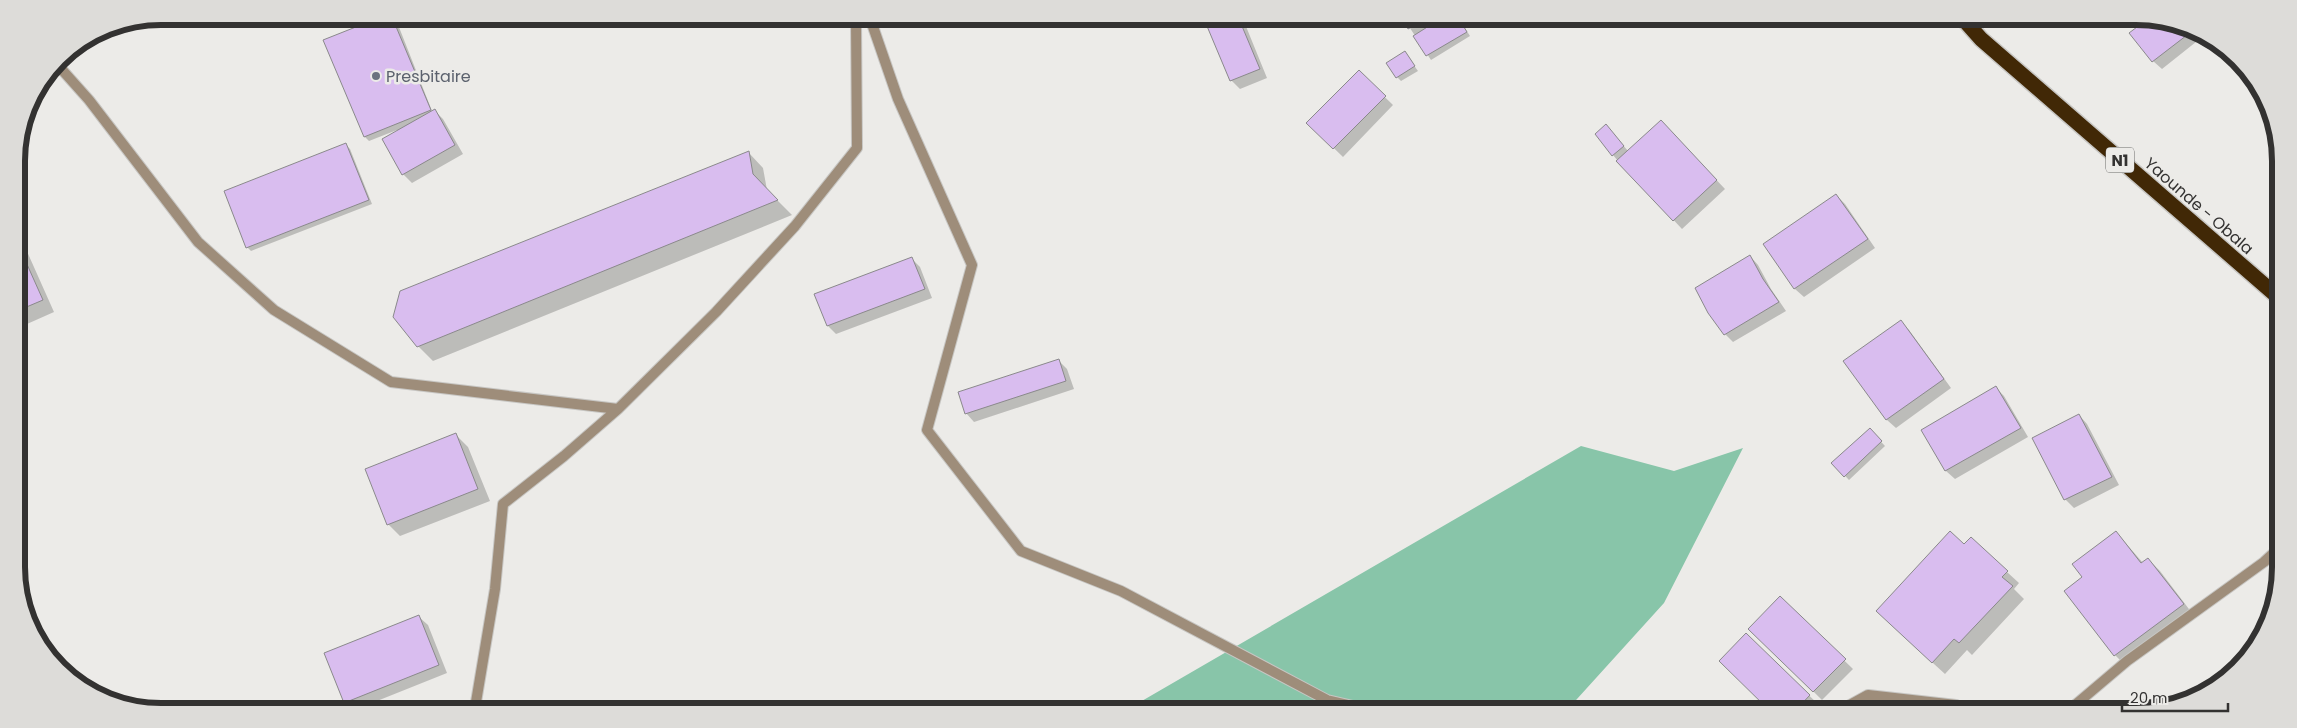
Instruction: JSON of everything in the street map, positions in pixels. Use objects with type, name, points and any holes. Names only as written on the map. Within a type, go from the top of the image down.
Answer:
[{"type":"highway","name":"Yaounde - Obala","points":[[1969,25],[1981,39],[2272,292]]},
{"type":"street","points":[[476,703],[495,589],[502,504],[564,456],[618,409],[716,312],[795,226],[857,148],[856,25]]},
{"type":"street","points":[[872,25],[898,99],[972,265],[927,430],[1021,551],[1121,591],[1327,700],[1340,703]]},
{"type":"street","points":[[62,68],[89,100],[198,242],[274,310],[366,367],[391,382],[618,409]]},
{"type":"street","points":[[2077,703],[2127,661],[2272,555]]},
{"type":"street","points":[[1854,703],[1868,695],[1938,703]]},
{"type":"green space","points":[[1581,446],[1674,471],[1743,448],[1664,603],[1573,703],[1138,703]]},
{"type":"building","points":[[361,25],[395,25],[431,110],[364,137],[323,40]]},
{"type":"building","points":[[1207,25],[1242,25],[1260,69],[1230,81]]},
{"type":"building","points":[[1406,25],[1415,25],[1408,29]]},
{"type":"building","points":[[1430,25],[1463,25],[1467,32],[1426,56],[1413,36]]},
{"type":"building","points":[[2139,25],[2154,26],[2187,35],[2152,62],[2129,33]]},
{"type":"building","points":[[1405,51],[1415,66],[1396,78],[1386,63]]},
{"type":"building","points":[[1359,70],[1386,96],[1333,149],[1306,123]]},
{"type":"building","points":[[435,109],[455,145],[402,175],[382,139]]},
{"type":"building","points":[[1661,120],[1717,180],[1673,221],[1616,161]]},
{"type":"building","points":[[1606,124],[1624,146],[1612,156],[1595,134]]},
{"type":"building","points":[[346,143],[369,200],[246,248],[224,191]]},
{"type":"building","points":[[749,151],[753,174],[778,200],[417,347],[393,317],[400,291]]},
{"type":"building","points":[[1836,194],[1868,239],[1794,289],[1763,244]]},
{"type":"building","points":[[1750,255],[1763,279],[1779,302],[1724,335],[1708,313],[1695,288]]},
{"type":"building","points":[[912,257],[925,289],[827,326],[814,294]]},
{"type":"building","points":[[25,260],[43,300],[25,308]]},
{"type":"building","points":[[1901,320],[1944,379],[1886,420],[1843,361]]},
{"type":"building","points":[[1059,359],[1066,381],[965,414],[958,392]]},
{"type":"building","points":[[1996,386],[2021,428],[1945,471],[1921,430]]},
{"type":"building","points":[[2079,414],[2112,477],[2064,500],[2032,438]]},
{"type":"building","points":[[1870,428],[1882,441],[1844,477],[1831,463]]},
{"type":"building","points":[[456,433],[478,489],[387,525],[365,469]]},
{"type":"building","points":[[1950,531],[1964,544],[1971,537],[2008,571],[2002,577],[2013,586],[1959,643],[1954,639],[1932,663],[1876,611]]},
{"type":"building","points":[[2116,531],[2141,563],[2148,558],[2184,604],[2114,656],[2064,591],[2082,577],[2072,564]]},
{"type":"building","points":[[1780,596],[1846,659],[1813,692],[1748,629]]},
{"type":"building","points":[[419,615],[439,665],[344,703],[324,653]]},
{"type":"building","points":[[1746,633],[1810,695],[1802,703],[1762,703],[1719,661]]},
{"type":"place","name":"Presbitaire","points":[[376,76]]}]
